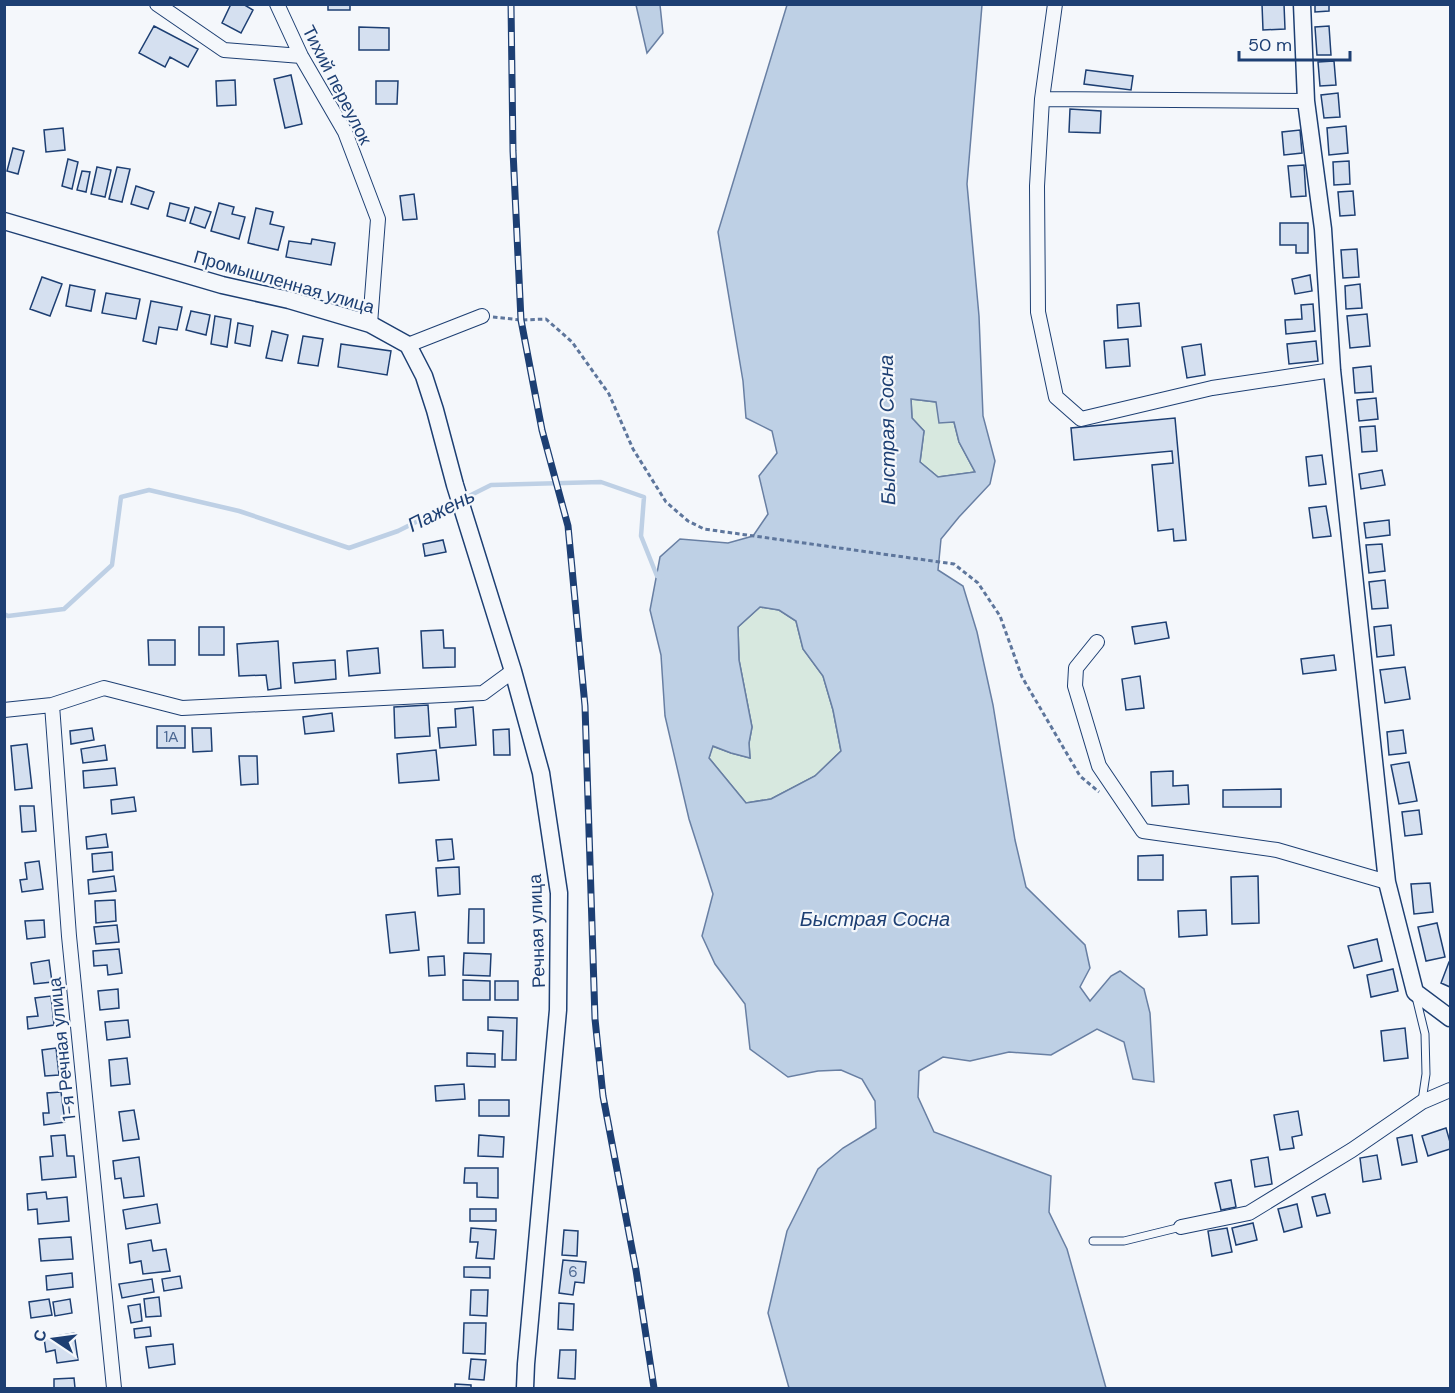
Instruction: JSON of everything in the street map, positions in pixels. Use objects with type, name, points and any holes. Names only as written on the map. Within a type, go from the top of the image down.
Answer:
[{"type":"street","points":[[157,4],[224,50],[302,56]]},
{"type":"street","name":"Тихий переулок","points":[[277,4],[302,56],[345,132],[378,219],[370,324]]},
{"type":"street","points":[[1055,4],[1042,99],[1037,186],[1038,312],[1056,397],[1081,419],[1212,388],[1332,370]]},
{"type":"street","points":[[1302,4],[1306,101],[1323,229],[1332,370],[1387,882],[1415,992],[1450,1018]]},
{"type":"street","points":[[1042,99],[1306,101]]},
{"type":"street","name":"Промышленная улица","points":[[4,221],[222,285],[289,300],[370,324],[408,345]]},
{"type":"street","points":[[408,345],[482,316]]},
{"type":"street","name":"Речная улица","points":[[408,345],[424,376],[435,410],[455,485],[513,671],[541,773],[559,893],[558,1010],[525,1389]]},
{"type":"street","points":[[1097,642],[1076,668],[1075,686],[1099,766],[1143,831],[1277,850],[1387,882]]},
{"type":"street","points":[[4,710],[52,705],[104,688],[182,708],[483,693],[513,671]]},
{"type":"street","name":"1-я Речная улица","points":[[52,705],[69,936],[114,1389]]},
{"type":"street","points":[[1180,1227],[1249,1213],[1352,1150],[1422,1102],[1450,1090]]},
{"type":"lane","points":[[1415,992],[1425,1034],[1426,1074],[1422,1102]]},
{"type":"lane","points":[[1094,1241],[1124,1241],[1180,1227]]},
{"type":"path","points":[[482,316],[521,320],[546,319],[572,342],[609,394],[633,449],[666,502],[688,521],[704,529],[954,564],[978,583],[1000,616],[1022,677],[1080,776],[1098,792]]},
{"type":"shaded area","points":[[911,399],[936,402],[954,422],[959,442],[975,472],[938,477],[920,462],[924,431],[912,418]]},
{"type":"shaded area","points":[[760,607],[779,610],[796,621],[803,649],[823,676],[841,751],[815,776],[771,799],[746,803],[709,758],[712,746],[750,758],[749,743],[752,727],[739,660],[738,627]]},
{"type":"water","points":[[636,5],[660,5],[663,33],[647,53]]},
{"type":"water","name":"Быстрая Сосна","points":[[787,5],[982,5],[967,184],[979,316],[983,416],[995,461],[990,484],[941,539],[938,570],[963,586],[977,632],[993,705],[1015,840],[1026,887],[1085,945],[1090,968],[1080,987],[1090,1001],[1111,976],[1120,971],[1144,989],[1150,1013],[1154,1082],[1133,1079],[1124,1042],[1097,1029],[1051,1055],[1009,1052],[970,1061],[943,1057],[919,1071],[918,1097],[934,1132],[1051,1176],[1049,1212],[1067,1249],[1106,1388],[789,1388],[768,1313],[787,1231],[818,1169],[843,1148],[876,1128],[875,1101],[862,1079],[841,1070],[818,1071],[788,1077],[750,1049],[745,1004],[715,964],[702,936],[713,894],[689,819],[665,716],[661,655],[650,610],[660,557],[680,539],[728,543],[753,536],[768,514],[759,476],[777,453],[772,431],[746,418],[743,381],[718,232]],"holes":[[[911,399],[936,402],[939,423],[954,422],[959,442],[975,472],[938,477],[920,462],[924,431],[912,418]],[[760,607],[779,610],[796,621],[803,649],[823,676],[841,751],[815,776],[771,799],[746,803],[709,758],[713,746],[750,758],[749,743],[752,727],[739,660],[738,627]]]},
{"type":"building","points":[[231,4],[243,4],[253,10],[241,33],[222,23]]},
{"type":"building","points":[[328,4],[350,4],[350,10],[328,10]]},
{"type":"building","points":[[1262,4],[1284,4],[1285,29],[1263,30]]},
{"type":"building","points":[[1315,4],[1329,4],[1329,11],[1315,12]]},
{"type":"building","points":[[154,26],[198,49],[188,67],[170,57],[165,67],[139,53]]},
{"type":"building","points":[[1329,26],[1331,55],[1317,55],[1315,27]]},
{"type":"building","points":[[359,27],[389,28],[389,50],[359,50]]},
{"type":"building","points":[[1334,61],[1336,85],[1320,86],[1318,62]]},
{"type":"building","points":[[1086,70],[1133,76],[1131,90],[1084,84]]},
{"type":"building","points":[[291,75],[302,124],[285,128],[274,79]]},
{"type":"building","points":[[235,80],[236,105],[217,106],[216,81]]},
{"type":"building","points":[[376,81],[398,81],[397,104],[376,104]]},
{"type":"building","points":[[1338,93],[1340,117],[1324,118],[1321,95]]},
{"type":"building","points":[[1070,109],[1101,111],[1100,133],[1069,132]]},
{"type":"building","points":[[1346,126],[1348,153],[1329,155],[1327,128]]},
{"type":"building","points":[[63,128],[65,150],[46,152],[44,130]]},
{"type":"building","points":[[1300,130],[1302,153],[1284,155],[1282,132]]},
{"type":"building","points":[[13,148],[24,151],[18,174],[7,171]]},
{"type":"building","points":[[68,159],[78,162],[72,189],[62,186]]},
{"type":"building","points":[[1349,161],[1350,184],[1334,185],[1333,162]]},
{"type":"building","points":[[1304,165],[1306,196],[1291,197],[1288,166]]},
{"type":"building","points":[[97,167],[111,170],[105,197],[91,194]]},
{"type":"building","points":[[117,167],[130,169],[122,202],[109,199]]},
{"type":"building","points":[[82,171],[90,172],[86,192],[77,190]]},
{"type":"building","points":[[136,186],[154,192],[148,209],[131,204]]},
{"type":"building","points":[[1353,191],[1355,215],[1340,216],[1338,192]]},
{"type":"building","points":[[414,194],[417,219],[403,220],[400,196]]},
{"type":"building","points":[[170,203],[189,208],[185,221],[167,216]]},
{"type":"building","points":[[219,203],[234,207],[232,214],[245,217],[239,239],[211,231]]},
{"type":"building","points":[[195,207],[211,212],[205,228],[190,223]]},
{"type":"building","points":[[256,208],[273,212],[270,224],[284,227],[278,250],[248,243]]},
{"type":"building","points":[[1280,223],[1308,223],[1308,253],[1296,253],[1296,245],[1280,245]]},
{"type":"building","points":[[312,239],[335,243],[331,265],[286,257],[289,241],[311,244]]},
{"type":"building","points":[[1357,249],[1359,277],[1343,278],[1341,250]]},
{"type":"building","points":[[1310,275],[1312,291],[1295,294],[1292,279]]},
{"type":"building","points":[[42,277],[62,284],[50,316],[30,309]]},
{"type":"building","points":[[1360,284],[1362,308],[1346,309],[1345,286]]},
{"type":"building","points":[[70,285],[95,290],[91,311],[66,306]]},
{"type":"building","points":[[106,293],[140,299],[136,319],[102,313]]},
{"type":"building","points":[[151,301],[182,307],[177,330],[159,327],[156,344],[143,341]]},
{"type":"building","points":[[1139,303],[1141,326],[1118,328],[1117,305]]},
{"type":"building","points":[[1313,304],[1315,331],[1286,334],[1285,320],[1302,319],[1301,305]]},
{"type":"building","points":[[191,311],[210,315],[206,335],[186,330]]},
{"type":"building","points":[[1367,314],[1370,346],[1350,348],[1347,316]]},
{"type":"building","points":[[215,316],[231,319],[227,347],[211,344]]},
{"type":"building","points":[[238,323],[253,326],[250,346],[235,343]]},
{"type":"building","points":[[272,331],[288,335],[282,361],[266,358]]},
{"type":"building","points":[[303,336],[323,339],[318,366],[298,363]]},
{"type":"building","points":[[1128,339],[1130,366],[1106,368],[1104,341]]},
{"type":"building","points":[[1316,341],[1318,361],[1289,364],[1287,344]]},
{"type":"building","points":[[341,344],[391,351],[387,375],[338,367]]},
{"type":"building","points":[[1201,344],[1205,375],[1187,378],[1182,347]]},
{"type":"building","points":[[1371,366],[1373,392],[1355,393],[1353,368]]},
{"type":"building","points":[[1376,398],[1378,419],[1359,421],[1357,400]]},
{"type":"building","points":[[1175,418],[1186,540],[1174,541],[1173,529],[1158,531],[1152,465],[1173,463],[1172,451],[1074,460],[1071,428]]},
{"type":"building","points":[[1375,426],[1377,451],[1362,452],[1360,427]]},
{"type":"building","points":[[1322,455],[1326,484],[1309,486],[1306,457]]},
{"type":"building","points":[[1382,470],[1385,485],[1361,489],[1359,474]]},
{"type":"building","points":[[1326,506],[1331,536],[1313,538],[1309,508]]},
{"type":"building","points":[[1389,520],[1390,535],[1366,538],[1364,523]]},
{"type":"building","points":[[443,540],[446,552],[425,556],[423,544]]},
{"type":"building","points":[[1382,544],[1385,571],[1369,573],[1366,545]]},
{"type":"building","points":[[1385,580],[1388,608],[1372,609],[1369,582]]},
{"type":"building","points":[[1166,622],[1169,638],[1135,644],[1132,627]]},
{"type":"building","points":[[1391,625],[1394,655],[1377,657],[1374,627]]},
{"type":"building","points":[[199,627],[224,627],[224,655],[199,655]]},
{"type":"building","points":[[443,630],[444,648],[455,648],[455,667],[423,668],[421,631]]},
{"type":"building","points":[[148,640],[175,640],[175,665],[149,665]]},
{"type":"building","points":[[278,641],[281,688],[268,690],[266,675],[239,676],[237,644]]},
{"type":"building","points":[[378,648],[380,673],[349,676],[347,651]]},
{"type":"building","points":[[1334,655],[1336,670],[1303,674],[1301,659]]},
{"type":"building","points":[[335,660],[336,679],[295,683],[293,663]]},
{"type":"building","points":[[1405,667],[1410,699],[1385,703],[1380,670]]},
{"type":"building","points":[[1140,676],[1144,708],[1126,710],[1122,679]]},
{"type":"building","points":[[428,705],[430,736],[395,738],[394,707]]},
{"type":"building","points":[[473,707],[476,745],[440,748],[438,728],[456,727],[455,709]]},
{"type":"building","points":[[332,713],[334,731],[305,734],[303,717]]},
{"type":"building","points":[[157,726],[185,726],[185,748],[157,748]]},
{"type":"building","points":[[92,728],[94,740],[71,744],[70,731]]},
{"type":"building","points":[[192,728],[211,728],[212,751],[193,752]]},
{"type":"building","points":[[509,729],[510,755],[494,755],[493,730]]},
{"type":"building","points":[[1403,730],[1406,753],[1389,755],[1387,732]]},
{"type":"building","points":[[27,744],[32,788],[15,790],[11,746]]},
{"type":"building","points":[[105,745],[107,760],[83,763],[81,749]]},
{"type":"building","points":[[436,750],[439,780],[399,783],[397,754]]},
{"type":"building","points":[[239,756],[257,756],[258,784],[241,785]]},
{"type":"building","points":[[1409,762],[1417,801],[1399,804],[1391,765]]},
{"type":"building","points":[[115,768],[117,785],[84,788],[83,771]]},
{"type":"building","points":[[1173,771],[1173,786],[1188,785],[1189,804],[1152,806],[1151,772]]},
{"type":"building","points":[[1281,789],[1281,807],[1223,807],[1223,790]]},
{"type":"building","points":[[134,797],[136,811],[112,814],[111,800]]},
{"type":"building","points":[[20,806],[34,806],[36,831],[22,832]]},
{"type":"building","points":[[1419,810],[1422,834],[1405,836],[1402,812]]},
{"type":"building","points":[[106,834],[108,847],[87,849],[86,837]]},
{"type":"building","points":[[452,839],[454,859],[438,861],[436,840]]},
{"type":"building","points":[[112,852],[113,870],[93,872],[92,854]]},
{"type":"building","points":[[1163,855],[1163,880],[1138,880],[1138,856]]},
{"type":"building","points":[[39,861],[43,889],[22,892],[20,880],[27,879],[25,863]]},
{"type":"building","points":[[459,867],[460,894],[438,896],[436,868]]},
{"type":"building","points":[[114,876],[116,891],[89,894],[88,880]]},
{"type":"building","points":[[1258,876],[1259,923],[1232,924],[1231,877]]},
{"type":"building","points":[[1430,883],[1433,912],[1414,914],[1411,884]]},
{"type":"building","points":[[115,900],[116,921],[96,923],[95,901]]},
{"type":"building","points":[[469,909],[484,909],[484,943],[468,943]]},
{"type":"building","points":[[1206,910],[1207,935],[1179,937],[1178,911]]},
{"type":"building","points":[[415,912],[419,950],[390,953],[386,915]]},
{"type":"building","points":[[44,920],[45,937],[27,939],[25,921]]},
{"type":"building","points":[[1437,923],[1445,957],[1426,961],[1418,927]]},
{"type":"building","points":[[117,925],[119,942],[96,944],[94,927]]},
{"type":"building","points":[[1377,939],[1382,961],[1354,968],[1348,946]]},
{"type":"building","points":[[119,949],[122,973],[108,975],[107,965],[94,966],[93,951]]},
{"type":"building","points":[[464,953],[491,954],[490,976],[463,975]]},
{"type":"building","points":[[444,956],[445,975],[429,976],[428,957]]},
{"type":"building","points":[[49,960],[52,982],[34,984],[31,963]]},
{"type":"building","points":[[1450,962],[1450,987],[1441,983]]},
{"type":"building","points":[[1393,969],[1398,991],[1371,997],[1367,975]]},
{"type":"building","points":[[463,980],[490,981],[490,1000],[463,1000]]},
{"type":"building","points":[[495,981],[518,981],[518,1000],[495,1000]]},
{"type":"building","points":[[118,989],[119,1008],[100,1010],[98,991]]},
{"type":"building","points":[[51,996],[54,1025],[28,1029],[27,1017],[38,1016],[35,998]]},
{"type":"building","points":[[488,1017],[517,1018],[516,1060],[502,1060],[503,1031],[488,1030]]},
{"type":"building","points":[[128,1020],[130,1037],[107,1040],[105,1022]]},
{"type":"building","points":[[1405,1028],[1408,1058],[1384,1061],[1381,1031]]},
{"type":"building","points":[[56,1048],[59,1075],[45,1076],[42,1050]]},
{"type":"building","points":[[467,1053],[495,1054],[495,1067],[467,1066]]},
{"type":"building","points":[[127,1058],[130,1084],[111,1086],[109,1060]]},
{"type":"building","points":[[464,1084],[465,1099],[436,1101],[435,1086]]},
{"type":"building","points":[[61,1092],[65,1122],[44,1125],[43,1113],[49,1113],[47,1093]]},
{"type":"building","points":[[479,1100],[509,1100],[509,1116],[479,1116]]},
{"type":"building","points":[[134,1110],[139,1139],[123,1141],[119,1112]]},
{"type":"building","points":[[1298,1111],[1302,1135],[1292,1137],[1294,1148],[1280,1150],[1274,1115]]},
{"type":"building","points":[[1446,1128],[1450,1149],[1428,1156],[1422,1136]]},
{"type":"building","points":[[65,1135],[67,1156],[74,1156],[76,1177],[42,1180],[40,1157],[53,1156],[51,1136]]},
{"type":"building","points":[[479,1135],[504,1137],[503,1157],[478,1156]]},
{"type":"building","points":[[1412,1135],[1417,1162],[1402,1165],[1397,1138]]},
{"type":"building","points":[[1377,1155],[1381,1179],[1363,1182],[1360,1158]]},
{"type":"building","points":[[139,1157],[144,1196],[124,1198],[121,1178],[115,1179],[113,1161]]},
{"type":"building","points":[[1268,1157],[1272,1184],[1255,1187],[1251,1160]]},
{"type":"building","points":[[465,1168],[498,1168],[498,1198],[477,1197],[477,1183],[464,1183]]},
{"type":"building","points":[[1231,1180],[1236,1207],[1221,1210],[1215,1183]]},
{"type":"building","points":[[46,1192],[47,1199],[67,1197],[69,1221],[38,1224],[37,1209],[28,1210],[27,1194]]},
{"type":"building","points":[[1325,1194],[1330,1213],[1317,1216],[1312,1197]]},
{"type":"building","points":[[157,1204],[160,1223],[126,1229],[123,1210]]},
{"type":"building","points":[[1297,1204],[1302,1227],[1284,1232],[1278,1209]]},
{"type":"building","points":[[470,1209],[496,1209],[496,1221],[470,1221]]},
{"type":"building","points":[[1253,1223],[1257,1240],[1236,1245],[1232,1228]]},
{"type":"building","points":[[471,1228],[496,1230],[494,1259],[476,1258],[478,1242],[470,1242]]},
{"type":"building","points":[[1227,1228],[1232,1252],[1212,1256],[1208,1231]]},
{"type":"building","points":[[564,1230],[578,1231],[577,1256],[562,1255]]},
{"type":"building","points":[[71,1237],[73,1259],[41,1261],[39,1239]]},
{"type":"building","points":[[151,1240],[153,1251],[166,1249],[170,1271],[143,1274],[141,1261],[130,1263],[128,1244]]},
{"type":"building","points":[[563,1260],[586,1262],[584,1283],[575,1282],[573,1295],[559,1293]]},
{"type":"building","points":[[464,1267],[490,1267],[490,1278],[464,1277]]},
{"type":"building","points":[[72,1273],[73,1287],[47,1290],[46,1276]]},
{"type":"building","points":[[180,1276],[182,1288],[164,1291],[162,1279]]},
{"type":"building","points":[[152,1279],[154,1292],[122,1298],[119,1284]]},
{"type":"building","points":[[471,1290],[488,1290],[487,1316],[470,1315]]},
{"type":"building","points":[[159,1297],[161,1316],[146,1317],[144,1299]]},
{"type":"building","points":[[49,1299],[52,1315],[31,1318],[29,1302]]},
{"type":"building","points":[[70,1299],[72,1313],[55,1316],[53,1302]]},
{"type":"building","points":[[559,1303],[574,1304],[573,1330],[558,1329]]},
{"type":"building","points":[[140,1304],[142,1321],[131,1323],[128,1306]]},
{"type":"building","points":[[464,1323],[486,1323],[485,1354],[463,1353]]},
{"type":"building","points":[[150,1327],[151,1336],[135,1338],[134,1329]]},
{"type":"building","points":[[74,1333],[78,1360],[57,1363],[55,1350],[46,1352],[44,1338]]},
{"type":"building","points":[[173,1344],[175,1364],[149,1368],[146,1347]]},
{"type":"building","points":[[560,1350],[576,1350],[575,1379],[558,1378]]},
{"type":"building","points":[[471,1359],[486,1360],[484,1380],[469,1379]]},
{"type":"building","points":[[74,1378],[75,1388],[54,1388],[54,1379]]},
{"type":"building","points":[[455,1384],[471,1385],[471,1388],[455,1388]]},
{"type":"waterway","name":"Пажень","points":[[463,499],[491,485],[601,482],[644,497],[641,536],[657,576],[662,577]]},
{"type":"waterway","name":"Пажень","points":[[4,614],[8,616],[64,609],[112,565],[121,497],[149,490],[239,511],[349,548],[398,531],[456,502]]},
{"type":"railway","points":[[511,4],[513,151],[521,320],[542,430],[568,526],[585,706],[595,1019],[603,1096],[636,1270],[654,1388]]}]
